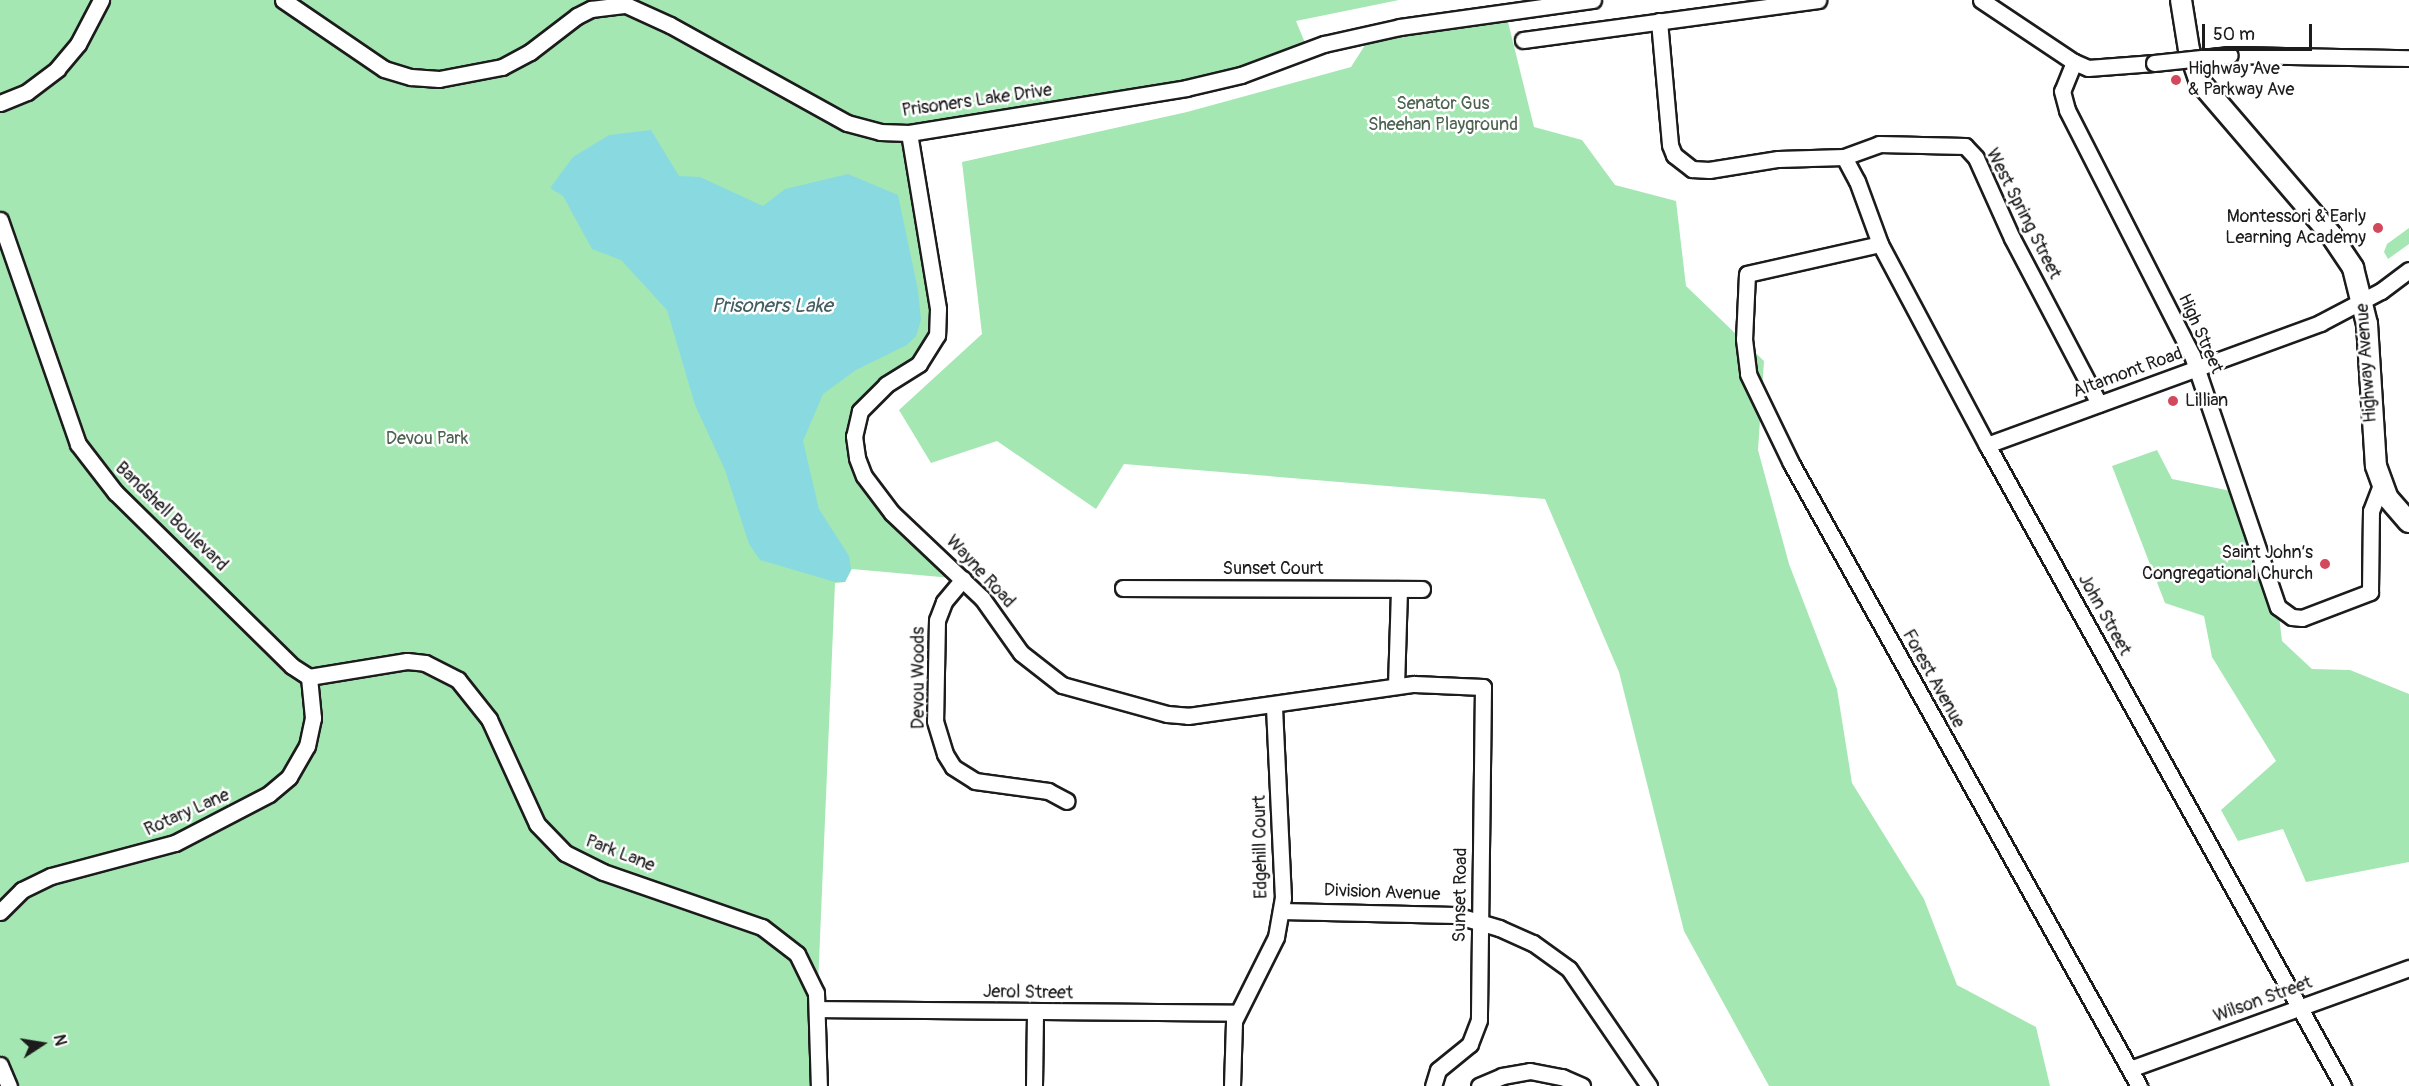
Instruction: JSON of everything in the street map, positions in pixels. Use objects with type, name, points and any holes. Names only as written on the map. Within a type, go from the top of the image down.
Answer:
[{"type":"main road","name":"Highway Avenue","points":[[2181,0],[2186,39],[2200,82],[2337,243],[2353,268],[2363,301],[2373,452],[2382,483],[2392,505],[2409,522]]},
{"type":"street","points":[[0,103],[27,92],[57,69],[78,44],[100,0]]},
{"type":"street","name":"Prisoners Lake Drive","points":[[283,0],[384,69],[411,77],[439,79],[502,67],[530,52],[577,16],[591,9],[626,5],[670,25],[847,123],[880,132],[909,133],[1186,88],[1241,75],[1324,44],[1400,27],[1593,0]]},
{"type":"street","points":[[1523,40],[1778,3],[1818,0]]},
{"type":"street","points":[[1986,2],[2074,62],[2096,69],[2230,55],[2409,58]]},
{"type":"street","name":"West Spring Street","points":[[1659,21],[1670,145],[1683,164],[1709,170],[1778,159],[1844,157],[1880,144],[1965,146],[1976,158],[2012,238],[2099,404]]},
{"type":"street","name":"High Street","points":[[2074,62],[2062,91],[2067,110],[2196,369],[2278,607],[2292,617],[2302,618],[2370,592],[2371,511],[2382,483]]},
{"type":"street","name":"Wayne Road","points":[[909,133],[938,309],[937,335],[919,364],[869,400],[860,411],[854,436],[857,458],[872,488],[892,513],[988,605],[1021,653],[1045,674],[1077,691],[1167,714],[1188,716],[1396,686],[1440,683],[1483,687]]},
{"type":"street","name":"John Street","points":[[1844,157],[1857,181],[1880,244],[1987,445],[2343,1086]]},
{"type":"street","name":"Bandshell Boulevard","points":[[0,220],[78,444],[115,492],[292,666],[309,677]]},
{"type":"street","name":"Forest Avenue","points":[[1880,244],[1747,274],[1745,362],[1756,395],[2046,925],[2139,1086]]},
{"type":"street","name":"Altamont Road","points":[[1987,445],[2320,323],[2363,301],[2409,270]]},
{"type":"street","name":"Devou Woods","points":[[963,579],[944,602],[937,620],[936,721],[945,754],[953,767],[975,781],[1048,791],[1067,801]]},
{"type":"street","name":"Sunset Court","points":[[1123,588],[1422,589]]},
{"type":"street","points":[[1396,686],[1399,589]]},
{"type":"street","name":"Park Lane","points":[[309,677],[407,662],[425,663],[458,680],[489,719],[531,814],[554,844],[603,872],[762,927],[803,962],[816,993],[819,1086]]},
{"type":"street","name":"Rotary Lane","points":[[0,912],[22,890],[51,876],[175,843],[269,794],[289,777],[307,746],[313,718],[309,677]]},
{"type":"street","name":"Sunset Road","points":[[1433,1086],[1438,1070],[1461,1052],[1476,1032],[1483,687]]},
{"type":"street","name":"Edgehill Court","points":[[1232,1086],[1237,1013],[1276,937],[1281,910],[1283,880],[1274,705]]},
{"type":"street","name":"Division Avenue","points":[[1281,910],[1429,913],[1480,921],[1533,944],[1563,963],[1598,1006],[1649,1086]]},
{"type":"street","name":"Wilson Street","points":[[2130,1069],[2409,968]]},
{"type":"street","name":"Jerol Street","points":[[817,1009],[1035,1014],[1237,1013]]},
{"type":"street","points":[[1034,1086],[1035,1014]]},
{"type":"street","points":[[0,1065],[9,1086]]},
{"type":"street","points":[[1479,1086],[1502,1076],[1530,1071],[1562,1077],[1582,1086]]},
{"type":"green space","name":"Devou Park","points":[[0,0],[1399,0],[1296,21],[1308,50],[1241,75],[909,133],[937,335],[910,371],[855,425],[864,476],[963,579],[852,569],[845,582],[835,583],[817,1009],[819,1086],[0,1086]]},
{"type":"green space","name":"Senator Gus Sheehan Playground","points":[[1507,18],[1534,127],[1582,140],[1615,185],[1676,201],[1686,286],[1764,361],[1758,450],[1789,564],[1837,689],[1852,783],[1924,899],[1957,985],[2036,1027],[2050,1086],[1769,1086],[1684,931],[1619,672],[1545,499],[1124,464],[1096,509],[997,441],[931,463],[899,410],[982,334],[962,162],[1187,112],[1351,67],[1367,42]]},
{"type":"green space","points":[[2409,228],[2409,244],[2388,259],[2384,252],[2387,244]]},
{"type":"green space","points":[[2157,450],[2172,479],[2236,492],[2278,607],[2282,641],[2312,669],[2350,670],[2409,694],[2409,862],[2306,882],[2283,829],[2238,841],[2221,810],[2276,761],[2212,657],[2204,616],[2165,603],[2112,466]]},
{"type":"water","name":"Prisoners Lake","points":[[651,130],[679,176],[700,177],[763,206],[785,189],[848,174],[898,195],[918,290],[921,320],[916,336],[907,345],[856,370],[823,394],[803,441],[819,509],[849,556],[851,569],[845,582],[835,582],[760,560],[749,544],[725,470],[695,405],[667,310],[621,260],[592,249],[563,196],[550,188],[573,157],[609,135]]},
{"type":"place","name":"Highway Ave & Parkway Ave","points":[[2176,80]]},
{"type":"place","name":"Montessori & Early Learning Academy","points":[[2378,228]]},
{"type":"place","name":"Lillian","points":[[2173,401]]},
{"type":"place","name":"Saint John’s Congregational Church","points":[[2325,564]]}]
